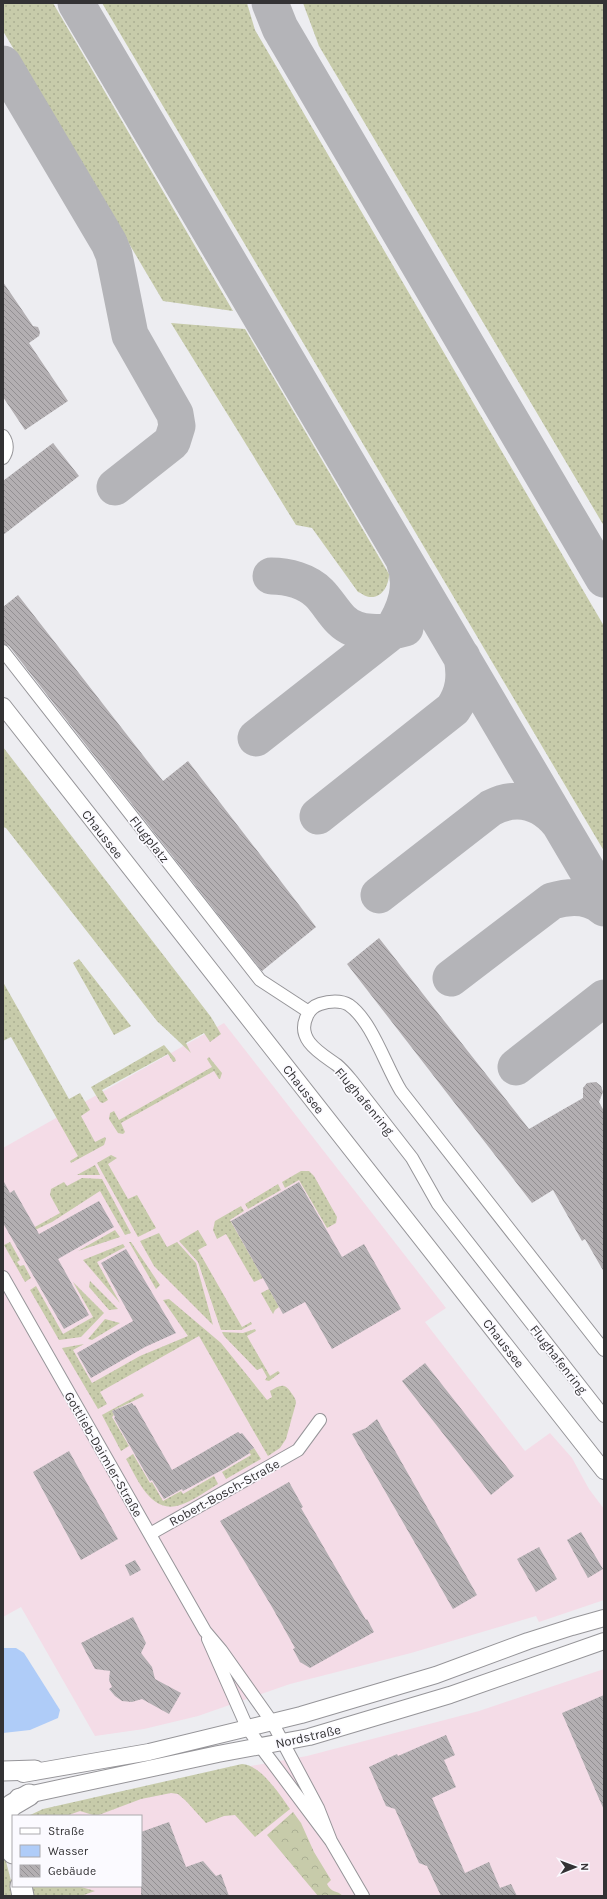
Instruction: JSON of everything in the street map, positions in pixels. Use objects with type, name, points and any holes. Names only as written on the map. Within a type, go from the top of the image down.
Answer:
[{"type":"highway","points":[[3,1771],[35,1770]]},
{"type":"highway","points":[[12,1848],[4,1808],[29,1795]]},
{"type":"main road","name":"Chaussee","points":[[3,706],[604,1471]]},
{"type":"main road","name":"Nordstraße","points":[[3,1780],[35,1770],[149,1752],[309,1713],[436,1675],[528,1641],[601,1618]]},
{"type":"main road","name":"Nordstraße","points":[[29,1795],[260,1746],[309,1738],[436,1699],[604,1641]]},
{"type":"street","points":[[3,436],[7,441],[3,458]]},
{"type":"street","name":"Flugplatz","points":[[3,651],[260,980],[309,1012]]},
{"type":"street","points":[[309,1012],[318,1004],[339,1001],[350,1005],[357,1012],[376,1042],[401,1091],[604,1350]]},
{"type":"street","name":"Flughafenring","points":[[309,1012],[304,1022],[304,1029],[311,1045],[320,1054],[342,1069],[352,1081],[412,1158],[438,1204],[604,1416]]},
{"type":"street","name":"Gottlieb-Daimler-Straße","points":[[3,1277],[205,1631],[214,1655],[248,1727],[260,1746],[331,1841]]},
{"type":"street","name":"Robert-Bosch-Straße","points":[[150,1534],[298,1450],[320,1420]]},
{"type":"street","name":"Gottlieb-Daimler-Straße","points":[[205,1631],[221,1650],[272,1722],[318,1808],[331,1841]]},
{"type":"street","points":[[331,1841],[363,1896]]},
{"type":"shaded area","points":[[224,1023],[446,1308],[425,1322],[525,1451],[550,1433],[572,1458],[589,1489],[604,1509],[604,1600],[539,1622],[536,1616],[411,1653],[290,1684],[198,1716],[144,1729],[95,1736],[21,1607],[3,1617],[3,1148]]},
{"type":"shaded area","points":[[604,1669],[604,1896],[52,1896],[49,1887],[142,1887],[142,1815],[46,1815],[195,1776],[307,1756],[479,1711]]},
{"type":"green space","points":[[3,3],[53,3],[233,311],[163,301],[3,31]]},
{"type":"green space","points":[[102,3],[247,3],[255,30],[604,626],[604,851]]},
{"type":"green space","points":[[303,3],[604,3],[604,526],[319,46]]},
{"type":"green space","points":[[171,323],[245,329],[389,574],[388,582],[382,593],[375,597],[370,597],[358,592],[312,528],[296,525]]},
{"type":"green space","points":[[3,747],[211,1017],[221,1034],[210,1042],[204,1033],[186,1043],[191,1053],[157,1021],[6,828],[3,827]]},
{"type":"green space","points":[[79,959],[131,1026],[114,1035],[73,963]]},
{"type":"green space","points":[[3,982],[69,1099],[80,1093],[90,1110],[81,1116],[95,1142],[105,1137],[106,1139],[104,1145],[71,1163],[70,1161],[78,1156],[11,1037],[3,1041]]},
{"type":"green space","points":[[164,1045],[176,1061],[173,1062],[168,1054],[102,1090],[108,1100],[103,1103],[100,1102],[91,1087]]},
{"type":"green space","points":[[209,1057],[222,1073],[220,1079],[214,1071],[121,1123],[125,1132],[123,1134],[118,1133],[109,1119],[110,1113],[114,1111],[119,1120],[212,1067],[207,1059]]},
{"type":"green space","points":[[111,1155],[117,1158],[108,1164],[128,1199],[137,1195],[156,1228],[138,1237],[97,1163]]},
{"type":"green space","points":[[95,1165],[100,1175],[77,1175]]},
{"type":"green space","points":[[301,1171],[309,1171],[314,1176],[337,1217],[336,1223],[327,1228],[299,1180],[285,1188],[282,1182]]},
{"type":"green space","points":[[82,1178],[102,1179],[131,1233],[125,1235],[100,1191],[52,1222],[35,1230],[33,1228],[60,1213],[50,1195],[51,1189],[64,1182],[67,1186]]},
{"type":"green space","points":[[278,1184],[281,1190],[248,1209],[245,1204]]},
{"type":"green space","points":[[241,1206],[244,1211],[230,1220],[263,1278],[254,1282],[226,1234],[217,1239],[213,1230],[215,1221]]},
{"type":"green space","points":[[115,1230],[120,1237],[78,1251]]},
{"type":"green space","points":[[198,1230],[207,1245],[198,1250],[242,1327],[251,1322],[252,1324],[241,1330],[221,1330],[198,1262],[179,1241]]},
{"type":"green space","points":[[159,1233],[167,1247],[177,1242],[196,1263],[213,1325],[154,1266],[140,1241]]},
{"type":"green space","points":[[10,1242],[20,1260],[17,1262],[20,1266],[24,1265],[31,1278],[25,1282],[4,1245]]},
{"type":"green space","points":[[129,1242],[131,1242],[160,1285],[156,1289]]},
{"type":"green space","points":[[123,1244],[125,1247],[97,1262],[120,1303],[83,1260]]},
{"type":"green space","points":[[90,1281],[118,1309],[109,1310],[89,1287]]},
{"type":"green space","points":[[73,1282],[104,1313],[81,1337],[59,1340],[30,1290],[36,1286],[63,1334],[93,1317]]},
{"type":"green space","points":[[269,1289],[279,1307],[273,1314],[261,1293]]},
{"type":"green space","points":[[169,1299],[221,1343],[267,1400],[272,1397],[270,1391],[280,1386],[285,1386],[295,1398],[296,1403],[286,1439],[280,1448],[268,1456],[199,1336],[100,1392],[107,1404],[98,1409],[62,1348],[84,1344],[73,1350],[92,1383],[140,1356],[188,1336],[163,1300]]},
{"type":"green space","points":[[105,1319],[120,1323],[92,1340],[88,1339]]},
{"type":"green space","points":[[255,1329],[256,1331],[247,1336],[270,1376],[278,1371],[280,1373],[269,1381],[265,1380],[267,1377],[262,1368],[257,1370],[224,1336],[222,1332],[243,1333]]},
{"type":"green space","points":[[142,1393],[144,1396],[112,1411],[114,1415],[112,1417],[129,1446],[121,1451],[102,1415]]},
{"type":"green space","points":[[254,1448],[261,1459],[226,1479],[222,1472],[251,1455],[249,1451]]},
{"type":"green space","points":[[133,1454],[150,1483],[152,1482],[163,1501],[181,1491],[183,1494],[214,1476],[218,1484],[180,1505],[170,1507],[161,1505],[146,1493],[135,1476],[126,1459]]},
{"type":"green space","points":[[242,1764],[256,1769],[263,1775],[290,1809],[255,1837],[235,1815],[224,1816],[206,1823],[178,1794],[171,1793],[141,1799],[99,1815],[93,1815],[80,1811],[69,1815],[30,1815],[43,1809]]},
{"type":"green space","points":[[293,1812],[301,1823],[314,1852],[331,1880],[327,1884],[332,1890],[343,1896],[318,1896],[267,1835]]},
{"type":"green space","points":[[3,1850],[15,1896],[3,1896]]},
{"type":"green space","points":[[29,1887],[81,1887],[95,1891],[81,1896],[31,1896]]},
{"type":"water","points":[[3,1648],[16,1648],[24,1653],[60,1710],[58,1718],[30,1730],[3,1733]]},
{"type":"building","points":[[3,282],[33,326],[38,327],[40,332],[39,336],[29,343],[68,401],[25,430],[3,397]]},
{"type":"building","points":[[53,443],[79,476],[3,535],[3,481]]},
{"type":"building","points":[[18,595],[163,781],[188,761],[316,927],[262,971],[9,646],[3,644],[3,607]]},
{"type":"building","points":[[379,938],[529,1129],[583,1098],[583,1088],[587,1083],[596,1082],[601,1086],[603,1092],[599,1102],[604,1111],[604,1272],[585,1239],[582,1241],[553,1190],[532,1203],[347,964]]},
{"type":"building","points":[[3,1180],[10,1193],[14,1190],[39,1234],[99,1201],[114,1227],[58,1259],[89,1315],[64,1329],[3,1223]]},
{"type":"building","points":[[299,1182],[342,1257],[364,1244],[401,1309],[332,1349],[305,1302],[283,1314],[231,1221]]},
{"type":"building","points":[[126,1249],[176,1333],[145,1347],[91,1378],[77,1353],[133,1321],[101,1263]]},
{"type":"building","points":[[425,1363],[514,1476],[491,1495],[402,1381]]},
{"type":"building","points":[[132,1403],[134,1406],[135,1405],[172,1470],[238,1432],[240,1434],[242,1433],[254,1448],[249,1451],[250,1453],[222,1470],[183,1491],[182,1489],[164,1499],[152,1480],[150,1481],[114,1418],[115,1417],[112,1411]]},
{"type":"building","points":[[377,1419],[477,1595],[453,1609],[352,1434],[366,1428]]},
{"type":"building","points":[[69,1451],[118,1539],[81,1560],[33,1472]]},
{"type":"building","points":[[289,1482],[303,1507],[301,1508],[374,1632],[310,1668],[300,1662],[293,1649],[295,1648],[272,1607],[220,1521]]},
{"type":"building","points":[[581,1532],[603,1569],[588,1578],[567,1540]]},
{"type":"building","points":[[539,1547],[557,1579],[536,1592],[517,1559]]},
{"type":"building","points":[[135,1560],[141,1570],[130,1576],[125,1565]]},
{"type":"building","points":[[133,1617],[146,1643],[141,1653],[152,1667],[155,1679],[181,1693],[169,1714],[142,1699],[132,1702],[122,1701],[115,1696],[109,1689],[112,1687],[109,1680],[110,1671],[95,1669],[81,1643]]},
{"type":"building","points":[[604,1695],[604,1810],[562,1713]]},
{"type":"building","points":[[446,1735],[455,1755],[444,1760],[456,1787],[432,1798],[465,1873],[489,1862],[500,1888],[511,1884],[517,1896],[441,1896],[427,1866],[419,1863],[395,1809],[386,1806],[369,1767],[397,1754],[398,1756]]},
{"type":"building","points":[[169,1822],[186,1867],[203,1861],[216,1876],[221,1874],[229,1896],[141,1896],[142,1832]]},
{"type":"taxiway","points":[[76,3],[604,899]]},
{"type":"taxiway","points":[[270,3],[280,28],[604,579]]},
{"type":"taxiway","points":[[3,64],[109,243],[114,255],[130,335],[175,414],[177,426],[172,442],[115,487]]},
{"type":"taxiway","points":[[256,738],[391,632],[401,615],[407,597],[408,579],[404,560]]},
{"type":"taxiway","points":[[271,576],[290,578],[309,585],[322,596],[341,620],[355,629],[371,632],[388,632],[405,628]]},
{"type":"taxiway","points":[[318,816],[453,709],[462,691],[464,678],[462,657]]},
{"type":"taxiway","points":[[379,895],[491,808],[500,804],[519,801],[528,802],[544,810],[559,823]]},
{"type":"taxiway","points":[[451,978],[552,901],[565,898],[579,898],[592,901],[604,908]]},
{"type":"taxiway","points":[[516,1067],[604,998]]}]
